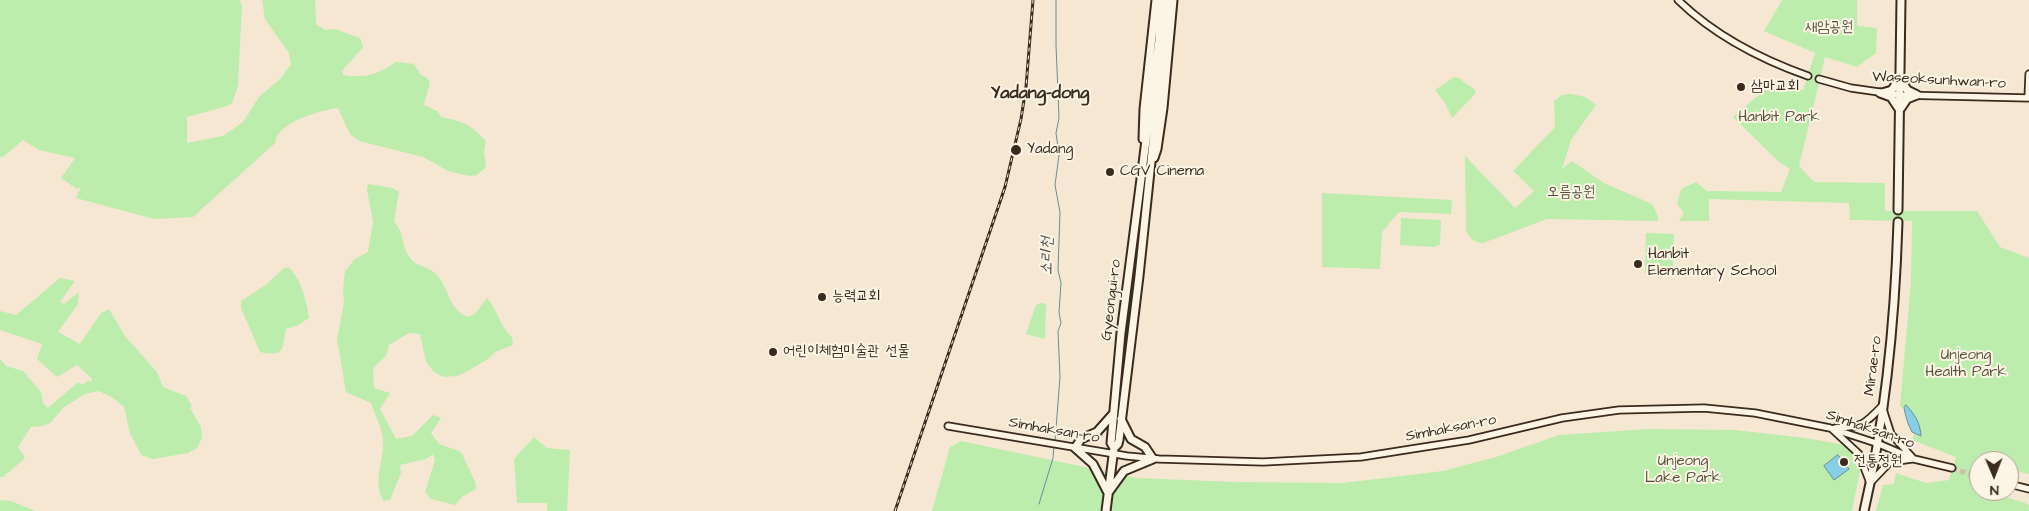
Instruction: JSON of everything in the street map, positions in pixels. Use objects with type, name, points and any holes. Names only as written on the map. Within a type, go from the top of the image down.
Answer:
[{"type":"main road","name":"Gyeongui-ro","points":[[1144,154],[1143,119],[1156,0]]},
{"type":"main road","name":"Gyeongui-ro","points":[[1106,511],[1113,451],[1110,443],[1121,333],[1159,40],[1162,0]]},
{"type":"main road","name":"Gyeongui-ro","points":[[1113,451],[1118,444],[1151,166],[1168,0]]},
{"type":"main road","name":"Gyeongui-ro","points":[[1151,166],[1157,149],[1163,108],[1174,0]]},
{"type":"main road","points":[[1898,210],[1901,0]]},
{"type":"main road","points":[[1880,93],[1887,92],[1896,87],[1900,76]]},
{"type":"main road","points":[[1900,76],[1907,90],[1917,95]]},
{"type":"main road","points":[[1880,93],[1891,97],[1900,113]]},
{"type":"main road","points":[[1900,113],[1901,106],[1906,99],[1917,95]]},
{"type":"main road","name":"Mirae-ro","points":[[1864,511],[1879,444],[1892,332],[1898,222]]},
{"type":"main road","points":[[1113,414],[1097,432],[1081,439],[1072,447],[1093,464],[1108,493],[1124,471],[1153,459],[1145,447],[1131,439],[1121,419]]},
{"type":"street","points":[[1678,0],[1690,12],[1740,46],[1770,62],[1808,76]]},
{"type":"street","points":[[2028,98],[2029,74]]},
{"type":"street","name":"Waseoksunhwan-ro","points":[[1819,79],[1851,88],[1900,95],[2028,98]]},
{"type":"street","points":[[1830,428],[1865,424],[1882,406],[1891,434],[1914,459]]},
{"type":"street","name":"Simhaksan-ro","points":[[948,426],[1044,443],[1113,451],[1153,459],[1263,462],[1361,456],[1469,440],[1562,418],[1619,410],[1648,408],[1730,410],[1780,417],[1830,428],[1879,444],[1914,459],[1952,468]]},
{"type":"street","points":[[1830,428],[1859,454],[1870,483],[1890,462],[1914,459]]},
{"type":"green space","points":[[0,0],[239,0],[242,5],[238,85],[232,104],[187,117],[187,143],[223,136],[243,122],[259,97],[281,78],[291,64],[289,53],[265,19],[262,0],[315,0],[316,24],[325,30],[335,29],[360,38],[363,47],[342,71],[343,75],[371,75],[396,62],[414,64],[421,75],[430,82],[424,105],[437,111],[441,117],[466,124],[486,141],[484,152],[486,167],[477,175],[469,176],[448,171],[423,157],[359,141],[350,134],[338,108],[311,114],[291,123],[283,129],[275,143],[193,217],[154,219],[76,198],[81,187],[77,189],[61,178],[75,158],[39,150],[23,140],[3,157],[0,157]]},
{"type":"green space","name":"Unjeong Health Park","points":[[1782,0],[1857,0],[1857,26],[1877,28],[1876,53],[1857,67],[1825,57],[1799,166],[1814,182],[1885,183],[1885,211],[1977,211],[2000,247],[2029,258],[2029,474],[2019,472],[2019,451],[1969,451],[1969,501],[2018,501],[2029,505],[2029,511],[1876,511],[1883,485],[1894,484],[1896,473],[1926,483],[1949,480],[1956,457],[1912,440],[1914,434],[1920,436],[1906,405],[1904,408],[1900,407],[1911,280],[1912,221],[1850,220],[1849,203],[1709,199],[1709,221],[1679,221],[1684,213],[1677,204],[1681,189],[1696,182],[1707,191],[1781,192],[1790,169],[1780,163],[1733,117],[1774,82],[1803,90],[1815,53],[1764,31]]},
{"type":"green space","points":[[1454,77],[1459,78],[1476,91],[1452,118],[1445,103],[1435,90]]},
{"type":"green space","name":"오름공원","points":[[1571,94],[1585,97],[1596,105],[1571,140],[1562,169],[1572,161],[1604,183],[1652,204],[1658,216],[1658,221],[1547,219],[1483,243],[1473,240],[1466,231],[1465,156],[1515,208],[1534,191],[1513,171],[1555,127],[1554,101],[1562,95]]},
{"type":"green space","points":[[368,184],[392,188],[399,192],[394,221],[399,229],[405,249],[413,261],[430,269],[437,275],[456,309],[467,317],[475,314],[487,298],[504,328],[512,337],[513,345],[495,352],[488,359],[468,371],[457,376],[444,377],[434,372],[426,362],[420,334],[409,333],[389,345],[386,356],[373,368],[374,388],[390,393],[380,409],[396,439],[412,436],[433,415],[441,418],[431,433],[439,444],[459,451],[462,454],[475,482],[476,489],[462,497],[455,505],[431,499],[425,492],[435,460],[433,454],[426,459],[400,465],[401,473],[390,500],[384,501],[380,494],[378,479],[383,447],[380,426],[371,403],[346,392],[337,339],[344,303],[345,271],[355,259],[368,252],[373,222],[367,190]]},
{"type":"green space","points":[[1322,193],[1452,200],[1451,214],[1399,212],[1382,232],[1380,269],[1322,267]]},
{"type":"green space","points":[[1401,218],[1441,220],[1440,245],[1436,247],[1400,245]]},
{"type":"green space","points":[[1646,233],[1674,234],[1673,272],[1645,273]]},
{"type":"green space","points":[[288,267],[300,284],[309,318],[298,325],[286,329],[281,350],[274,353],[260,352],[241,308],[241,301]]},
{"type":"green space","points":[[60,278],[75,281],[60,302],[64,304],[79,292],[78,304],[58,332],[80,344],[101,313],[109,309],[125,336],[157,372],[163,387],[186,396],[192,406],[190,408],[201,427],[202,438],[197,448],[188,453],[153,459],[141,455],[130,433],[124,407],[113,398],[99,391],[85,394],[64,407],[50,423],[31,427],[18,447],[25,458],[3,477],[0,477],[0,359],[6,366],[23,371],[41,392],[43,403],[48,408],[78,382],[82,385],[89,380],[90,383],[92,379],[77,365],[57,377],[37,359],[42,344],[0,330],[0,311],[16,315]]},
{"type":"green space","points":[[1046,304],[1045,339],[1026,334],[1036,305]]},
{"type":"green space","name":"Unjeong Lake Park","points":[[1648,429],[1735,430],[1805,438],[1851,446],[1862,461],[1852,511],[932,511],[950,447],[961,441],[1137,478],[1235,482],[1343,483],[1443,471],[1496,457],[1559,435]]},
{"type":"green space","points":[[534,437],[547,448],[570,450],[567,511],[547,511],[547,503],[517,503],[514,459]]},
{"type":"green space","points":[[0,500],[11,501],[35,511],[0,511]]},
{"type":"water","points":[[1906,405],[1920,427],[1921,436],[1912,432],[1904,408]]},
{"type":"water","points":[[1838,455],[1849,469],[1834,480],[1824,466]]},
{"type":"waterway","name":"소리천","points":[[1055,441],[1060,377],[1058,331],[1061,323],[1059,312],[1061,283],[1058,270],[1060,212],[1055,185],[1059,155],[1056,133],[1059,118],[1056,0]]},
{"type":"waterway","name":"소리천","points":[[1039,504],[1053,458],[1054,445]]},
{"type":"tunnel","points":[[1952,468],[1969,474]]},
{"type":"railway","points":[[895,511],[1005,187],[1021,119],[1026,87],[1033,0]]},
{"type":"place","name":"삼마교회","points":[[1741,87]]},
{"type":"place","name":"Yadang","points":[[1016,150]]},
{"type":"place","name":"CGV Cinema","points":[[1110,172]]},
{"type":"place","name":"Hanbit Elementary School","points":[[1638,264]]},
{"type":"place","name":"능력교회","points":[[822,297]]},
{"type":"place","name":"어린이체험미술관 선물","points":[[773,352]]},
{"type":"place","name":"전통정원","points":[[1844,462]]},
{"type":"district","name":"Yadang-dong","points":[[1040,94]]},
{"type":"park label","name":"새암공원","points":[[1829,28]]},
{"type":"park label","name":"Hanbit Park","points":[[1779,118]]}]
